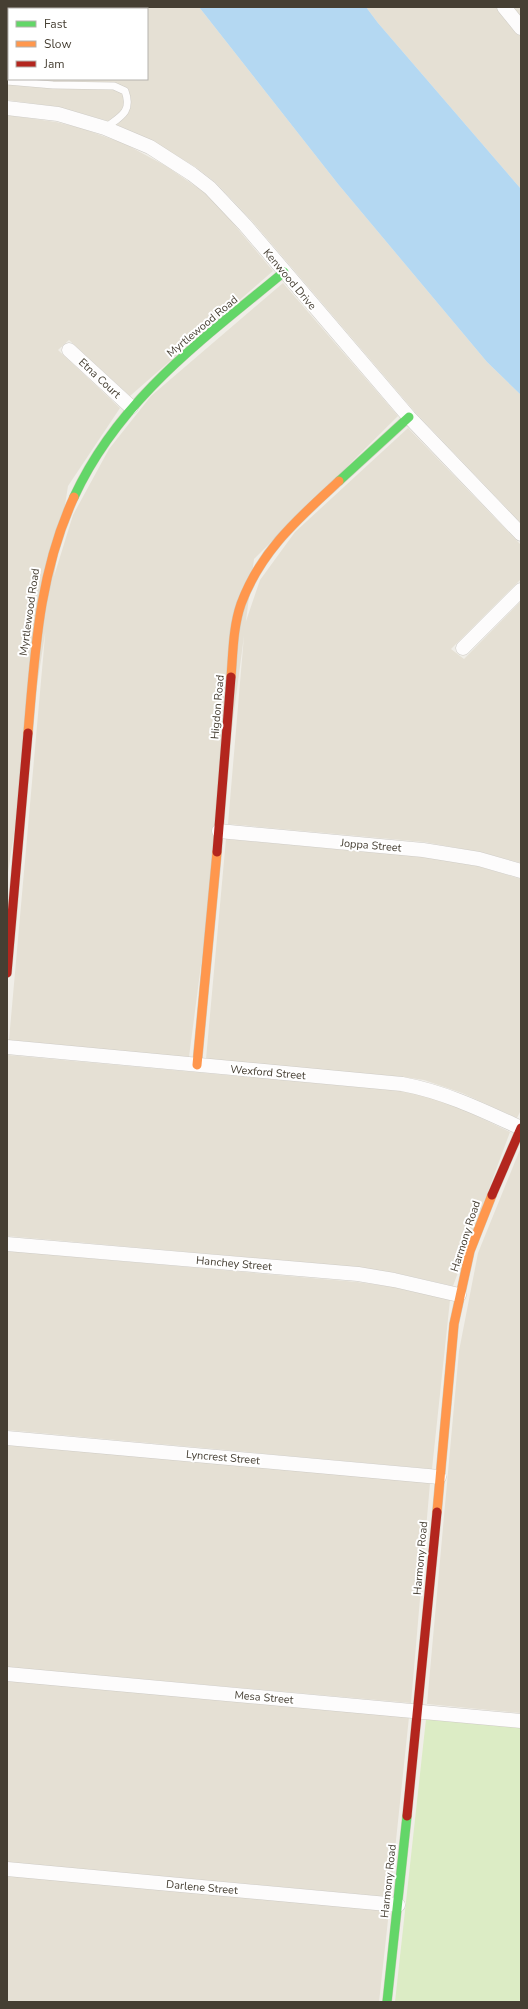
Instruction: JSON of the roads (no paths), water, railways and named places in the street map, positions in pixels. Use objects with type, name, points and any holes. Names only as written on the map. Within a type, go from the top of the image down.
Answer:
[{"type":"street","points":[[504,7],[521,28]]},
{"type":"street","name":"Kenwood Drive","points":[[7,108],[58,114],[105,128],[150,148],[192,174],[210,188],[227,205],[409,417],[521,534]]},
{"type":"street","name":"Myrtlewood Road","points":[[7,973],[38,624],[43,584],[57,536],[76,489],[102,444],[131,407],[174,365],[284,272]]},
{"type":"street","name":"Etna Court","points":[[69,350],[131,407]]},
{"type":"street","name":"Higdon Road","points":[[197,1065],[219,831],[234,637],[242,605],[253,577],[270,549],[289,527],[409,417]]},
{"type":"street","points":[[463,648],[521,590]]},
{"type":"street","name":"Joppa Street","points":[[219,831],[423,850],[479,859],[521,871]]},
{"type":"street","name":"Wexford Street","points":[[7,1047],[395,1083],[422,1088],[459,1100],[521,1128]]},
{"type":"street","name":"Harmony Road","points":[[387,2002],[418,1711],[451,1350],[459,1294],[470,1251],[482,1218],[521,1128]]},
{"type":"street","name":"Hanchey Street","points":[[7,1244],[358,1274],[459,1294]]},
{"type":"street","name":"Lyncrest Street","points":[[7,1438],[439,1477]]},
{"type":"street","name":"Mesa Street","points":[[7,1674],[521,1721]]},
{"type":"street","name":"Darlene Street","points":[[7,1869],[398,1905]]},
{"type":"lane","points":[[7,81],[53,85],[114,86],[125,91],[129,99],[128,108],[124,114],[105,128]]},
{"type":"water","points":[[10,7],[109,7],[107,8]]},
{"type":"water","points":[[199,7],[366,7],[378,23],[521,189],[521,395],[487,362],[338,184]]}]
